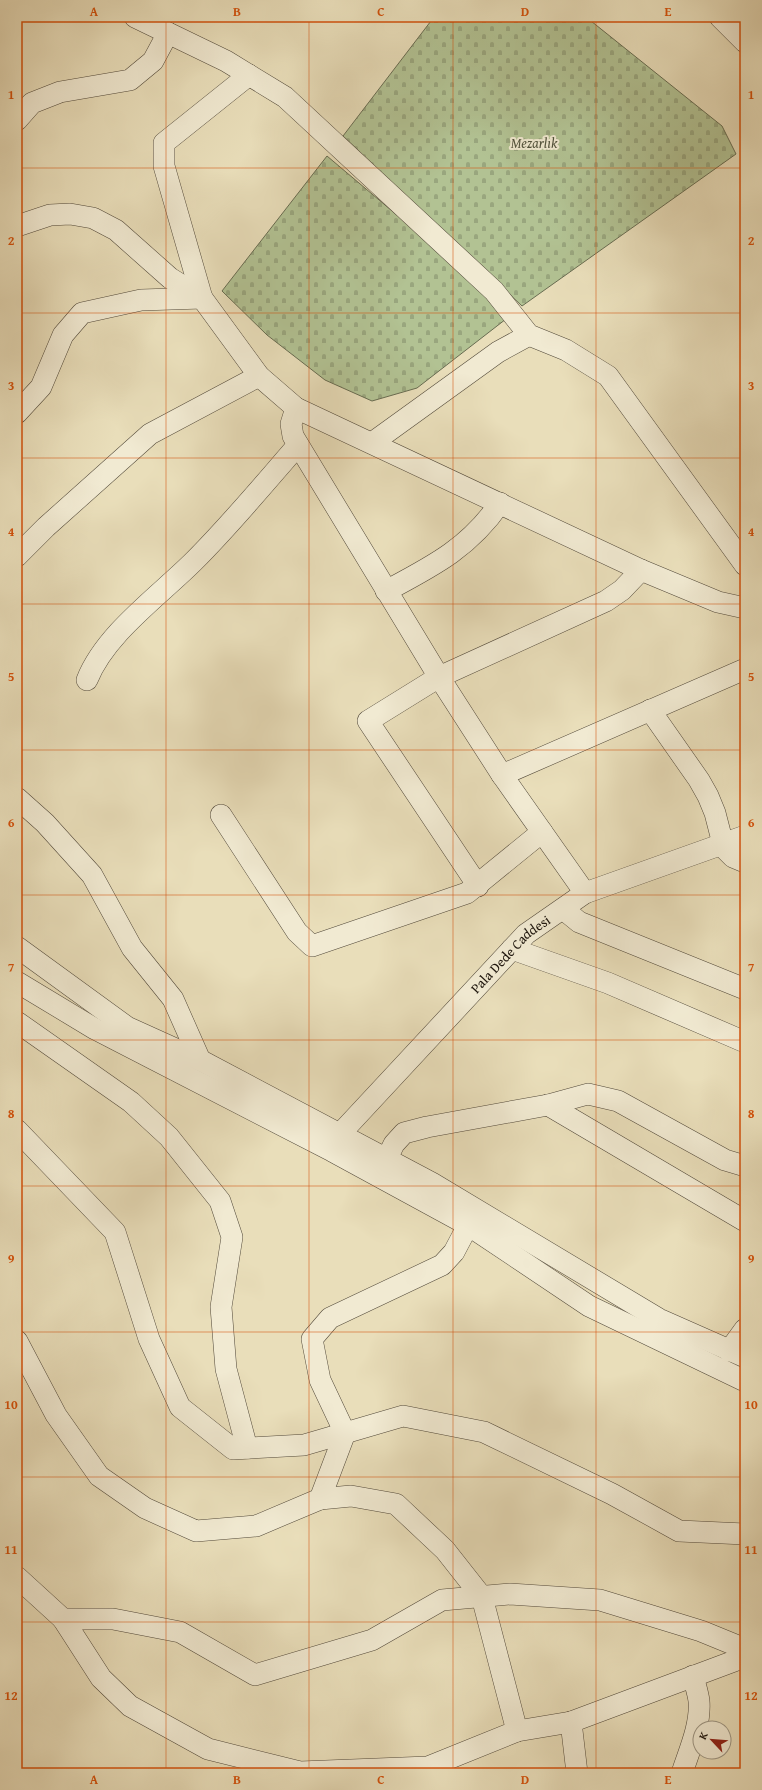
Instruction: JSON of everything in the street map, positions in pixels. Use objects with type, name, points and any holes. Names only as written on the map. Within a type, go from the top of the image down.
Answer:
[{"type":"street","points":[[135,17],[226,61],[285,97],[494,291],[529,335],[566,350],[608,376],[745,565]]},
{"type":"street","points":[[720,17],[745,42]]},
{"type":"street","points":[[17,120],[32,103],[60,92],[130,80],[152,61],[168,33]]},
{"type":"street","points":[[249,75],[164,143],[164,166],[202,298],[259,376],[296,408],[641,570],[718,602],[745,608]]},
{"type":"street","points":[[18,225],[50,215],[70,214],[93,218],[116,230],[170,278],[202,298]]},
{"type":"street","points":[[17,413],[41,387],[63,335],[82,313],[141,300],[202,298]]},
{"type":"street","points":[[372,443],[498,352],[529,335]]},
{"type":"street","points":[[17,556],[125,454],[150,434],[259,376]]},
{"type":"street","points":[[296,408],[291,424],[293,436],[298,445],[439,677],[502,775],[585,893]]},
{"type":"street","points":[[87,680],[94,664],[108,643],[195,560],[298,445]]},
{"type":"street","points":[[386,591],[434,566],[456,551],[478,531],[500,503]]},
{"type":"street","points":[[478,886],[368,721],[439,677],[606,601],[622,590],[641,570]]},
{"type":"street","points":[[502,775],[745,669]]},
{"type":"street","points":[[650,710],[699,780],[708,796],[717,820],[723,844],[730,854],[745,862]]},
{"type":"street","points":[[17,798],[45,823],[92,875],[132,948],[173,999],[200,1060]]},
{"type":"street","points":[[221,815],[297,932],[312,946],[467,893],[478,886],[542,832]]},
{"type":"street","name":"Pala Dede Caddesi","points":[[336,1142],[526,934],[585,893],[745,836]]},
{"type":"street","points":[[563,909],[579,922],[745,989]]},
{"type":"street","points":[[17,947],[127,1027],[200,1060],[336,1142],[659,1320],[737,1354],[745,1329]]},
{"type":"street","points":[[512,949],[608,983],[745,1042]]},
{"type":"street","points":[[17,982],[95,1029],[336,1142]]},
{"type":"street","points":[[17,1022],[131,1102],[169,1137],[220,1201],[232,1237],[221,1307],[226,1369],[247,1448]]},
{"type":"street","points":[[382,1168],[394,1144],[404,1133],[427,1127],[548,1105],[588,1094],[618,1101],[725,1160],[745,1166]]},
{"type":"street","points":[[548,1105],[745,1221]]},
{"type":"street","points":[[17,1130],[115,1232],[149,1339],[180,1407],[233,1449],[304,1445],[403,1416],[484,1432],[612,1494],[679,1531],[745,1534]]},
{"type":"street","points":[[472,1217],[589,1306],[745,1381]]},
{"type":"street","points":[[320,1499],[345,1433],[320,1380],[312,1339],[330,1318],[442,1265],[454,1252],[472,1217]]},
{"type":"street","points":[[17,1341],[56,1415],[99,1476],[145,1508],[196,1531],[256,1526],[320,1499],[351,1496],[396,1504],[444,1550],[482,1597],[517,1731]]},
{"type":"street","points":[[17,1577],[63,1619],[101,1678],[130,1706],[208,1749],[300,1772],[429,1770],[517,1731],[571,1722],[745,1657]]},
{"type":"street","points":[[63,1619],[113,1619],[180,1632],[255,1675],[372,1640],[442,1600],[510,1594],[600,1600],[701,1632],[745,1649]]},
{"type":"street","points":[[682,1773],[695,1733],[697,1719],[699,1701],[693,1676]]},
{"type":"street","points":[[571,1722],[577,1773]]},
{"type":"green space","name":"Mezarlık","points":[[434,17],[586,17],[722,126],[736,154],[522,306],[343,136]]},
{"type":"green space","points":[[327,156],[449,259],[506,319],[417,388],[372,401],[325,380],[267,335],[222,291]]}]
